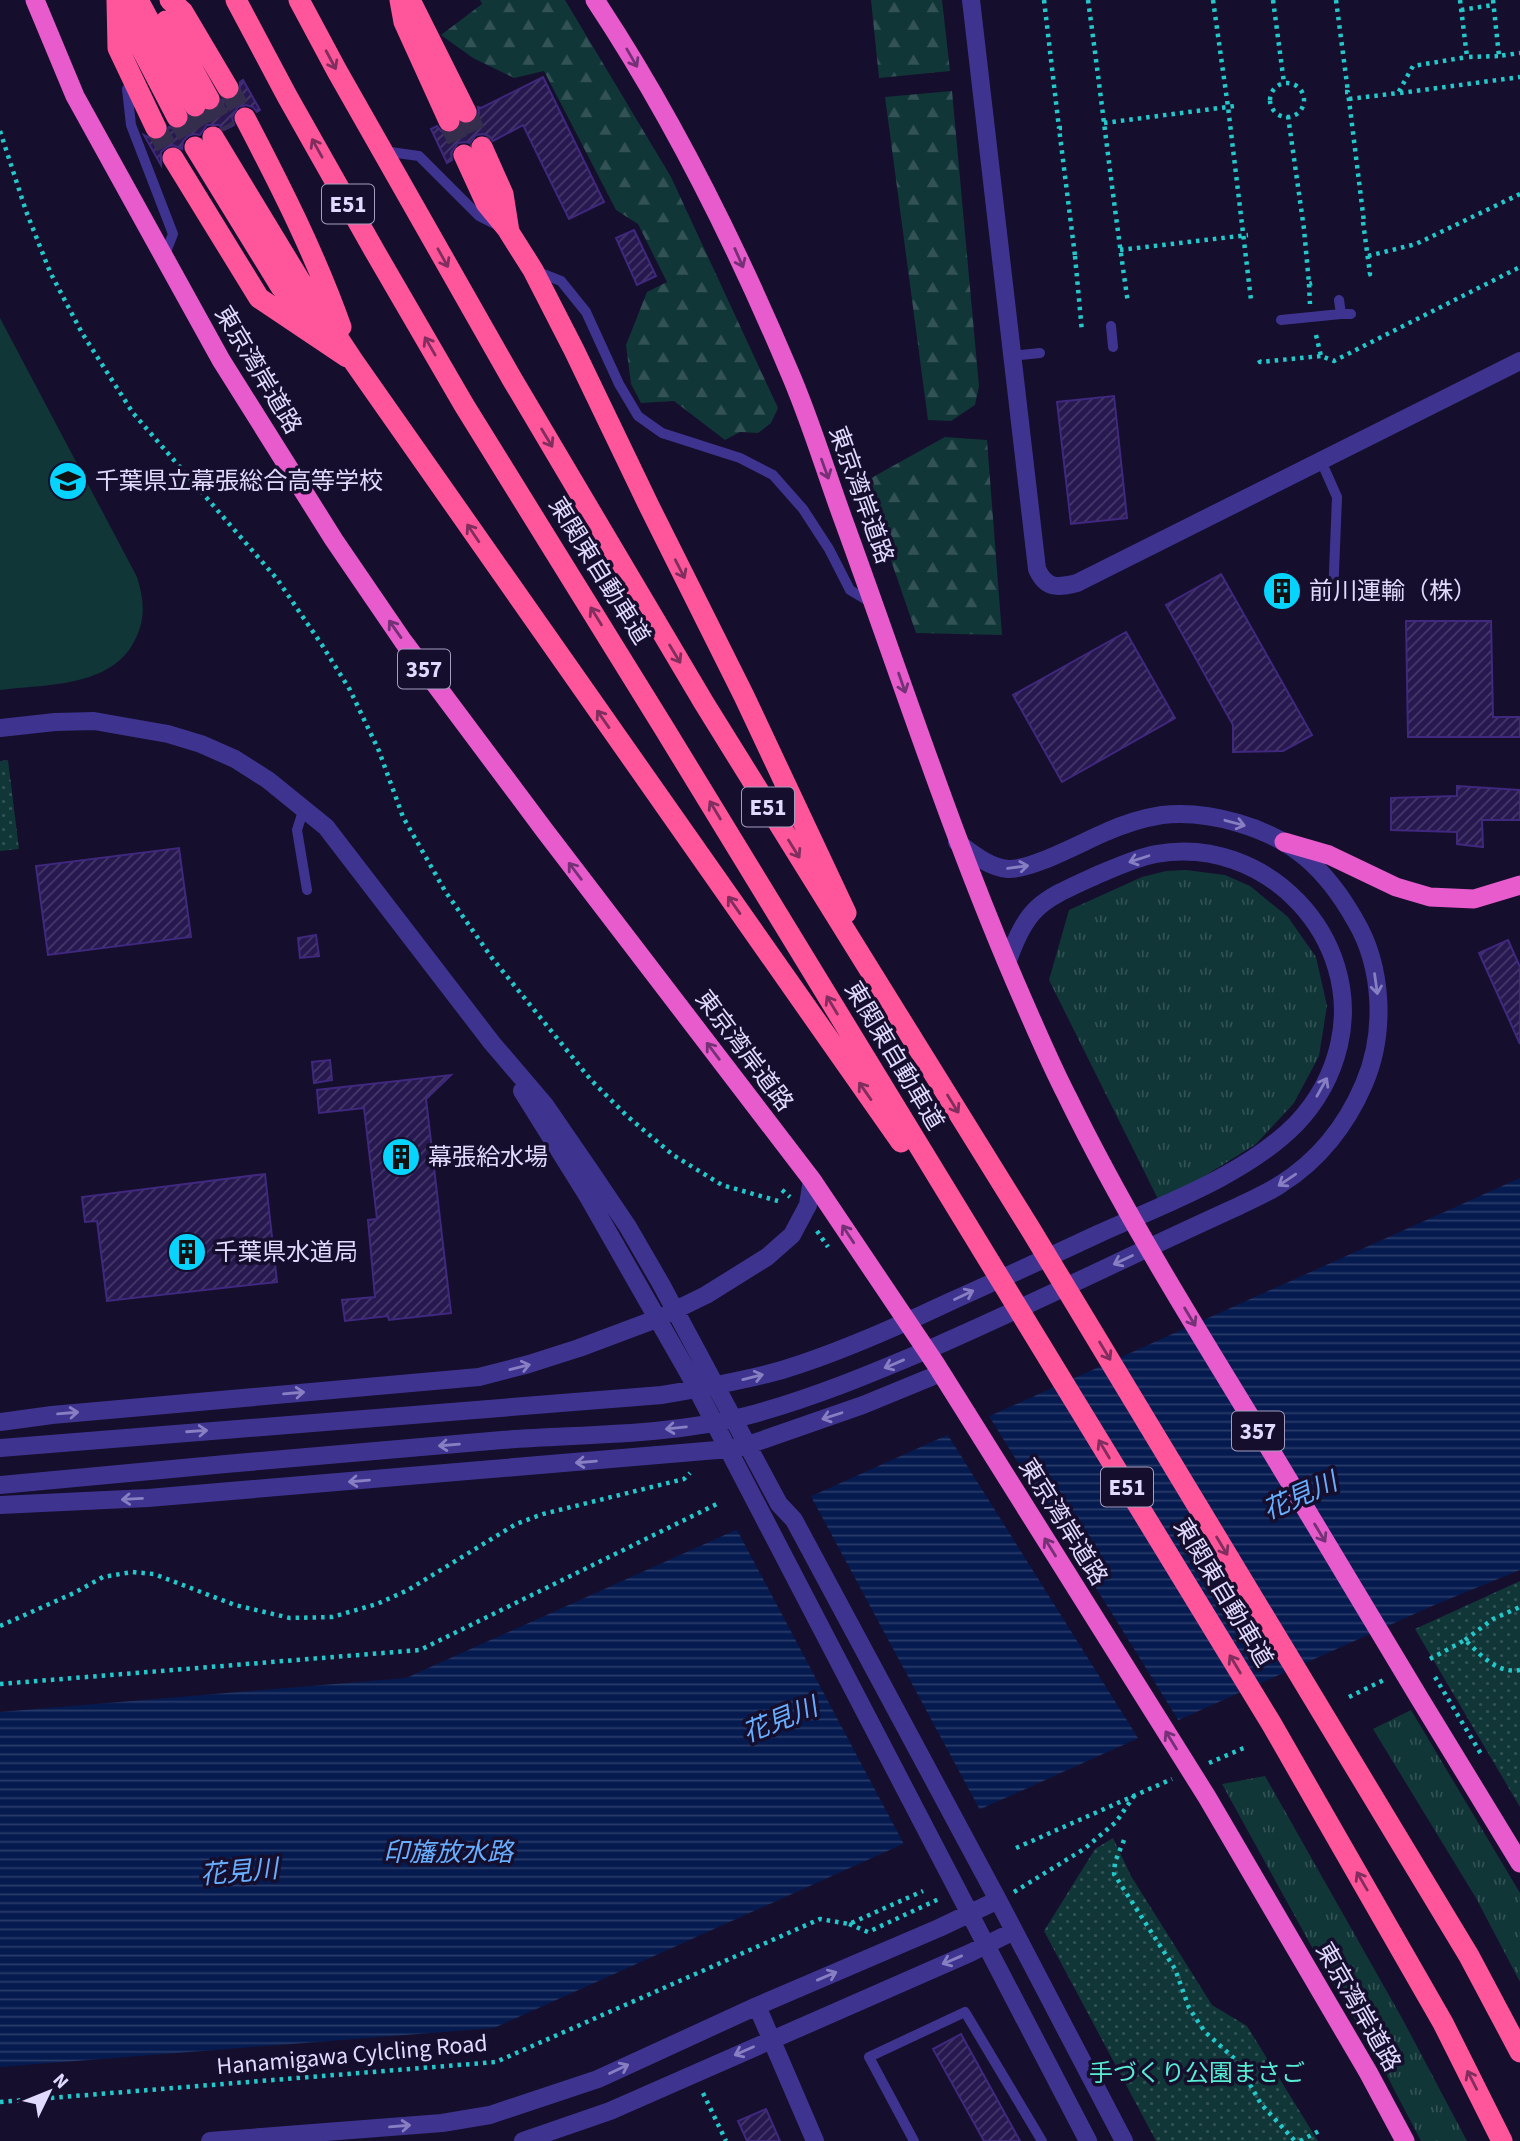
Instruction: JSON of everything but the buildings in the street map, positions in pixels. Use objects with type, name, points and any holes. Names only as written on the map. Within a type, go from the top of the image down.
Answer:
[{"type":"highway","name":"東京湾岸道路","points":[[35,0],[75,96],[221,360],[334,540],[403,641],[812,1180],[941,1373],[1208,1797],[1368,2071],[1405,2141]]},
{"type":"highway","points":[[117,0],[118,48],[156,128]]},
{"type":"highway","points":[[126,0],[136,38],[194,107]]},
{"type":"highway","points":[[138,0],[194,107]]},
{"type":"highway","points":[[149,0],[166,21],[194,107]]},
{"type":"highway","points":[[170,0],[184,12],[228,88]]},
{"type":"highway","name":"東関東自動車道","points":[[236,0],[373,250],[464,405],[1271,1723],[1430,2001],[1502,2141]]},
{"type":"highway","name":"東関東自動車道","points":[[299,0],[512,379],[697,691],[1031,1230],[1316,1701],[1469,1956],[1520,2052]]},
{"type":"highway","points":[[400,0],[404,22],[457,117],[410,0]]},
{"type":"highway","name":"東京湾岸道路","points":[[595,0],[620,37],[670,125],[731,242],[791,376],[957,842],[1066,1095],[1119,1194],[1394,1672],[1520,1863]]},
{"type":"highway","points":[[245,118],[288,200],[320,270],[354,362]]},
{"type":"highway","points":[[354,362],[281,287],[211,138],[271,208],[299,278],[354,362],[900,1141],[939,1181]]},
{"type":"highway","points":[[473,151],[503,194],[509,232],[533,270],[744,696],[844,907],[853,945]]},
{"type":"highway","points":[[173,158],[259,298],[354,362]]},
{"type":"highway","points":[[1284,842],[1329,855],[1395,887],[1430,897],[1475,899],[1520,885]]},
{"type":"street","points":[[971,0],[1037,569],[1042,579],[1051,586],[1077,583],[1520,360]]},
{"type":"street","points":[[0,728],[94,721],[168,734],[201,744],[234,759],[268,780],[326,827],[492,1043],[587,1195],[667,1315],[709,1370],[779,1504],[794,1520],[1124,2141]]},
{"type":"street","points":[[0,1485],[478,1442],[642,1432],[705,1425],[746,1416],[791,1403],[883,1369],[985,1325],[1281,1185],[1327,1145],[1346,1119],[1366,1081],[1377,1036],[1379,1013],[1373,964],[1361,930],[1337,892],[1307,858],[1284,842],[1231,821],[1211,817],[1165,815],[1127,823],[1028,865],[1010,869],[983,860],[957,842]]},
{"type":"street","points":[[0,1448],[662,1395],[784,1369],[888,1331],[1173,1200],[1251,1161],[1296,1125],[1310,1108],[1324,1086],[1339,1043],[1339,983],[1332,953],[1322,932],[1301,904],[1278,883],[1261,872],[1223,857],[1197,853],[1156,854],[1116,867],[1059,892],[1032,912],[1023,924],[1007,963]]},
{"type":"street","points":[[0,1422],[52,1415],[479,1377],[529,1364],[667,1315],[767,1257],[792,1235],[808,1205],[812,1180]]},
{"type":"street","points":[[667,1315],[689,1374],[1088,2141]]},
{"type":"street","points":[[0,1505],[162,1497],[725,1442],[863,1405],[941,1373]]},
{"type":"street","points":[[210,2141],[442,2123],[490,2115],[598,2079],[998,1900]]},
{"type":"street","points":[[523,2141],[610,2111],[1014,1931]]},
{"type":"street","points":[[757,2006],[815,2141]]},
{"type":"street","points":[[442,2123],[443,2141]]},
{"type":"lane","points":[[135,85],[127,89],[131,125],[173,234],[164,257]]},
{"type":"lane","points":[[383,151],[419,156],[479,216],[509,232]]},
{"type":"lane","points":[[533,270],[561,281],[586,312],[619,384],[638,416],[662,433],[740,457],[773,475],[803,509],[829,549],[850,590],[874,604]]},
{"type":"lane","points":[[1281,320],[1346,314],[1339,300]]},
{"type":"lane","points":[[1111,326],[1113,347]]},
{"type":"lane","points":[[1012,356],[1040,353]]},
{"type":"lane","points":[[1321,461],[1337,497],[1333,597]]},
{"type":"lane","points":[[304,807],[297,830],[307,890]]},
{"type":"lane","points":[[914,2141],[869,2057],[965,2012],[1042,2141]]},
{"type":"path","points":[[1044,0],[1077,255],[1082,332]]},
{"type":"path","points":[[1088,0],[1119,251],[1129,303]]},
{"type":"path","points":[[1213,0],[1232,107],[1251,300]]},
{"type":"path","points":[[1273,0],[1284,83]]},
{"type":"path","points":[[1336,0],[1368,256],[1370,274],[1367,275]]},
{"type":"path","points":[[1460,0],[1467,57]]},
{"type":"path","points":[[1461,10],[1493,3],[1499,56]]},
{"type":"path","points":[[1398,93],[1413,66],[1467,57],[1520,53]]},
{"type":"path","points":[[1349,99],[1520,77]]},
{"type":"path","points":[[1284,83],[1298,86],[1304,96],[1302,108],[1288,116],[1278,114],[1269,102],[1276,86],[1284,83]]},
{"type":"path","points":[[1104,122],[1232,107]]},
{"type":"path","points":[[1288,116],[1304,229],[1310,304]]},
{"type":"path","points":[[0,131],[26,211],[50,272],[82,333],[133,413],[277,579],[322,645],[351,690],[379,751],[403,817],[445,891],[492,958],[591,1080],[635,1123],[673,1154],[722,1185],[778,1201]]},
{"type":"path","points":[[1368,256],[1416,244],[1520,194]]},
{"type":"path","points":[[1119,251],[1246,236]]},
{"type":"path","points":[[1259,360],[1321,356],[1334,361],[1520,267]]},
{"type":"path","points":[[1316,335],[1321,356]]},
{"type":"path","points":[[782,1190],[805,1212],[833,1254]]},
{"type":"path","points":[[0,1626],[103,1577],[132,1572],[153,1574],[235,1605],[290,1618],[332,1616],[377,1604],[408,1590],[516,1524],[543,1514],[684,1479],[694,1470]]},
{"type":"path","points":[[0,1684],[420,1650],[719,1503]]},
{"type":"path","points":[[1430,1658],[1465,1640],[1493,1619],[1520,1607]]},
{"type":"path","points":[[1465,1640],[1477,1653],[1499,1668],[1507,1671],[1520,1670]]},
{"type":"path","points":[[1349,1697],[1394,1672]]},
{"type":"path","points":[[1197,1768],[1246,1747]]},
{"type":"path","points":[[1016,1848],[1184,1774]]},
{"type":"path","points":[[1015,1891],[1090,1843],[1116,1822],[1135,1796]]},
{"type":"path","points":[[1124,1840],[1115,1862],[1114,1874],[1175,1969],[1189,2008],[1205,2032],[1236,2060],[1261,2104],[1297,2141],[1319,2131]]},
{"type":"path","name":"Hanamigawa Cylcling Road","points":[[0,2102],[496,2062],[820,1919],[849,1924],[923,1891]]},
{"type":"path","points":[[849,1924],[868,1932],[942,1898]]},
{"type":"path","points":[[703,2093],[726,2141]]},
{"type":"green space","points":[[480,0],[565,0],[671,177],[778,408],[771,423],[758,433],[740,432],[725,440],[674,401],[641,403],[631,384],[626,345],[647,292],[667,282],[638,224],[616,210],[544,71],[514,78],[473,58],[441,35],[482,4]]},
{"type":"green space","points":[[871,0],[942,0],[950,71],[879,78]]},
{"type":"green space","points":[[952,91],[979,386],[975,405],[951,421],[928,420],[885,97]]},
{"type":"green space","points":[[0,318],[137,577],[143,609],[135,640],[124,656],[110,667],[76,681],[0,690]]},
{"type":"green space","points":[[945,437],[987,440],[1002,635],[916,633],[864,482]]},
{"type":"green space","points":[[8,760],[19,849],[0,851],[0,761]]},
{"type":"green space","points":[[1186,870],[1225,875],[1250,886],[1288,917],[1316,957],[1327,1006],[1319,1056],[1294,1103],[1256,1144],[1184,1189],[1158,1199],[1049,980],[1069,910],[1142,877],[1166,871]]},
{"type":"green space","points":[[1520,1581],[1520,1807],[1415,1629]]},
{"type":"green space","points":[[1411,1710],[1520,1893],[1520,1982],[1476,1898],[1373,1729]]},
{"type":"green space","points":[[1265,1776],[1403,2020],[1467,2141],[1421,2141],[1375,2053],[1319,1960],[1222,1784]]},
{"type":"green space","name":"手づくり公園まさご","points":[[1113,1838],[1131,1876],[1212,2005],[1247,2026],[1318,2141],[1156,2141],[1044,1931],[1095,1849]]},
{"type":"water","name":"印旛放水路","points":[[1520,1178],[1520,1570],[1432,1606],[494,2028],[0,2067],[0,1712],[406,1678]]},
{"type":"pier","points":[[987,1413],[1180,1723],[1140,1741],[946,1432]]},
{"type":"pier","points":[[809,1493],[981,1812],[905,1846],[735,1526]]},
{"type":"tunnel","points":[[228,88],[245,118]]},
{"type":"tunnel","points":[[209,99],[226,129]]},
{"type":"tunnel","points":[[195,106],[213,137]]},
{"type":"tunnel","points":[[466,112],[482,147]]},
{"type":"tunnel","points":[[177,117],[195,147]]},
{"type":"tunnel","points":[[449,121],[464,155]]},
{"type":"tunnel","points":[[156,128],[173,158]]},
{"type":"place","name":"千葉県立幕張総合高等学校","points":[[68,481]]},
{"type":"place","name":"前川運輸（株）","points":[[1282,591]]},
{"type":"place","name":"幕張給水場","points":[[401,1157]]},
{"type":"place","name":"千葉県水道局","points":[[187,1252]]},
{"type":"water label","name":"花見川","points":[[1300,1496]]},
{"type":"water label","name":"花見川","points":[[780,1720]]},
{"type":"water label","name":"花見川","points":[[239,1872]]}]
